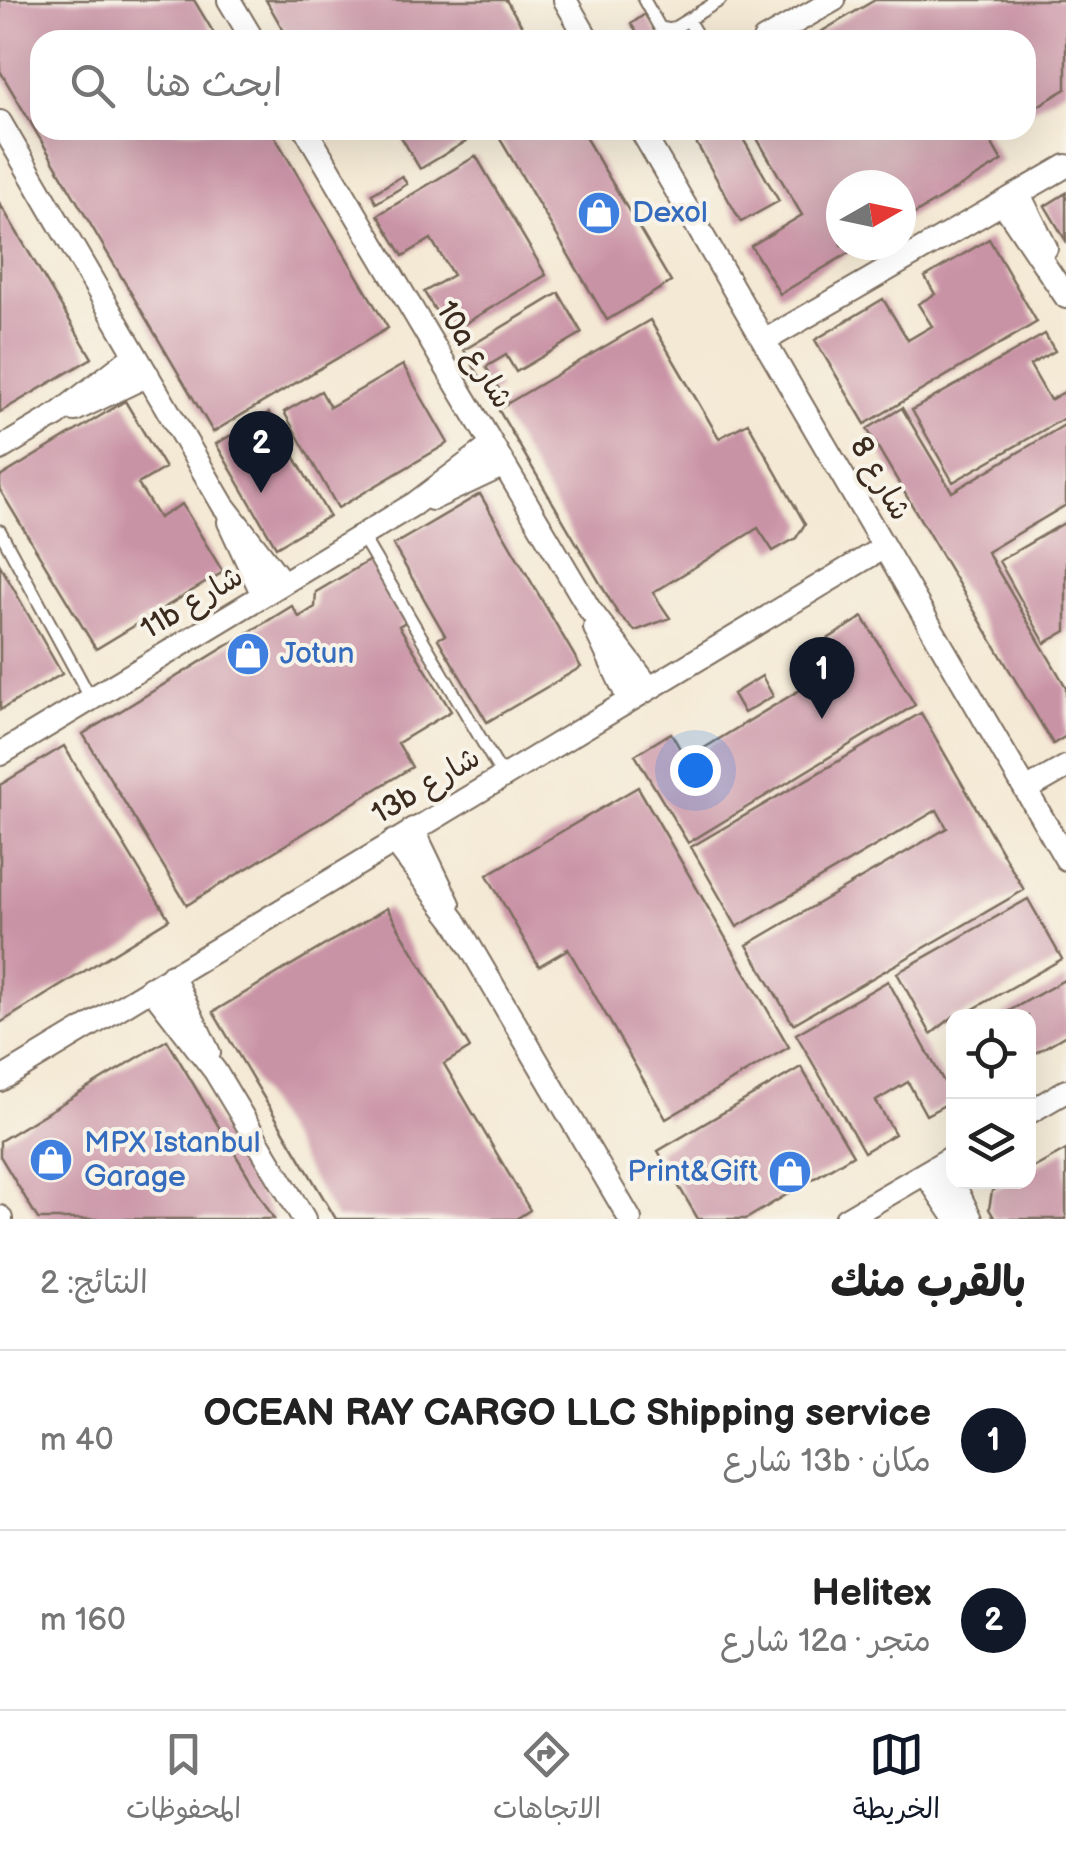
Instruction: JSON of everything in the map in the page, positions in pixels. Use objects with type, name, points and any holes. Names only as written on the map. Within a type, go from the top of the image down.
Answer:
[{"type":"street","points":[[229,0],[246,30]]},
{"type":"street","points":[[565,0],[582,30]]},
{"type":"street","points":[[782,30],[834,0]]},
{"type":"street","points":[[4,138],[273,589]]},
{"type":"street","name":"10a شارع","points":[[312,140],[638,692]]},
{"type":"street","name":"شارع 8","points":[[647,140],[1066,859]]},
{"type":"street","points":[[764,341],[1066,166]]},
{"type":"street","points":[[1011,198],[1064,293]]},
{"type":"street","points":[[0,449],[57,415],[136,355]]},
{"type":"street","points":[[57,415],[148,376]]},
{"type":"street","name":"11b شارع","points":[[1,752],[414,504],[492,444]]},
{"type":"street","name":"11b شارع","points":[[414,504],[504,465]]},
{"type":"street","name":"13b شارع","points":[[0,1080],[884,547]]},
{"type":"street","points":[[1026,790],[1066,767]]},
{"type":"street","points":[[404,835],[630,1219]]},
{"type":"street","points":[[172,976],[215,1071]]},
{"type":"street","points":[[151,988],[215,1071],[304,1219]]},
{"type":"street","points":[[1036,1108],[1066,1091]]},
{"type":"street","points":[[846,1219],[940,1164]]},
{"type":"street","points":[[940,1164],[956,1219]]},
{"type":"street","points":[[940,1164],[971,1219]]},
{"type":"lane","points":[[644,0],[665,30],[720,0]]},
{"type":"lane","points":[[688,20],[694,30]]},
{"type":"lane","points":[[0,531],[91,699]]},
{"type":"lane","points":[[362,536],[502,775]]},
{"type":"building","points":[[0,0],[194,0],[212,30],[30,30],[30,122],[0,71]]},
{"type":"building","points":[[266,0],[506,0],[522,26],[515,30],[283,30]]},
{"type":"building","points":[[875,0],[1066,0],[1066,89],[1036,107],[1036,30],[824,30]]},
{"type":"building","points":[[645,14],[656,30],[635,30],[631,24]]},
{"type":"building","points":[[41,140],[277,140],[388,328],[213,432]]},
{"type":"building","points":[[403,140],[468,140],[420,169]]},
{"type":"building","points":[[501,140],[587,140],[671,282],[607,320]]},
{"type":"building","points":[[695,140],[744,140],[779,201],[741,222]]},
{"type":"building","points":[[758,140],[990,140],[1002,161],[916,213],[916,170],[826,170],[826,260],[837,260],[780,294],[751,246],[802,215]]},
{"type":"building","points":[[476,156],[546,275],[449,333],[424,292],[453,275],[431,239],[403,256],[378,215]]},
{"type":"building","points":[[402,176],[407,184],[376,203],[372,194]]},
{"type":"building","points":[[1066,193],[1066,241],[1045,206]]},
{"type":"building","points":[[0,204],[92,358],[0,412]]},
{"type":"building","points":[[989,239],[1037,322],[865,424],[815,340],[883,299],[908,340],[932,326],[918,304],[935,294],[925,277]]},
{"type":"building","points":[[559,293],[582,333],[516,372],[506,355],[486,367],[499,389],[490,394],[464,350]]},
{"type":"building","points":[[650,320],[719,438],[748,423],[805,524],[796,538],[773,551],[758,528],[653,593],[670,618],[635,631],[618,614],[498,409]]},
{"type":"building","points":[[1045,334],[1055,351],[1030,365],[1050,400],[1066,391],[1066,417],[953,482],[912,410]]},
{"type":"building","points":[[403,365],[448,443],[338,508],[284,412],[321,391],[330,407]]},
{"type":"building","points":[[125,401],[165,468],[138,484],[159,518],[182,504],[223,572],[96,649],[0,490],[0,477]]},
{"type":"building","points":[[902,408],[952,492],[1066,424],[1066,505],[987,552],[1066,687],[1066,736],[1053,744],[867,429]]},
{"type":"building","points":[[269,413],[329,516],[276,547],[216,444]]},
{"type":"building","points":[[480,494],[581,667],[487,722],[438,639],[445,635],[393,545]]},
{"type":"building","points":[[1066,522],[1066,631],[1045,643],[999,561]]},
{"type":"building","points":[[370,560],[407,621],[399,626],[451,711],[398,743],[412,767],[187,905],[83,734],[292,606],[299,617],[315,607],[316,592]]},
{"type":"building","points":[[0,565],[62,674],[0,710]]},
{"type":"building","points":[[863,617],[915,705],[688,843],[635,755],[671,733],[686,759],[841,665],[826,640]]},
{"type":"building","points":[[762,676],[773,696],[744,713],[733,694]]},
{"type":"building","points":[[921,713],[1024,890],[793,1024],[747,945],[947,828],[937,810],[737,927],[691,847]]},
{"type":"building","points":[[64,746],[169,919],[0,1023],[0,785]]},
{"type":"building","points":[[638,787],[789,1047],[666,1119],[568,949],[539,966],[487,875]]},
{"type":"building","points":[[1028,899],[1062,959],[973,1009],[946,1009],[946,1022],[931,1034],[897,973]]},
{"type":"building","points":[[387,908],[470,1048],[444,1064],[530,1210],[516,1219],[336,1219],[213,1012]]},
{"type":"building","points":[[1066,979],[1066,1035],[1036,1052],[1036,1009],[1012,1009]]},
{"type":"building","points":[[888,981],[946,1086],[946,1104],[926,1115],[908,1082],[876,1101],[895,1134],[864,1152],[796,1034]]},
{"type":"building","points":[[167,1040],[274,1219],[38,1219],[0,1156],[0,1141]]},
{"type":"building","points":[[801,1067],[853,1155],[746,1219],[698,1219],[658,1151]]},
{"type":"building","points":[[1066,1150],[1066,1219],[995,1219],[989,1209],[992,1191],[1036,1189],[1036,1167]]},
{"type":"place","name":"Dexol","points":[[599,213]]},
{"type":"place","name":"Helitex","points":[[261,493]]},
{"type":"place","name":"Jotun","points":[[248,654]]},
{"type":"place","name":"OCEAN RAY CARGO LLC Shipping service","points":[[822,719]]},
{"type":"place","name":"MPX Istanbul Garage","points":[[51,1160]]},
{"type":"place","name":"Print&Gift","points":[[790,1172]]}]
